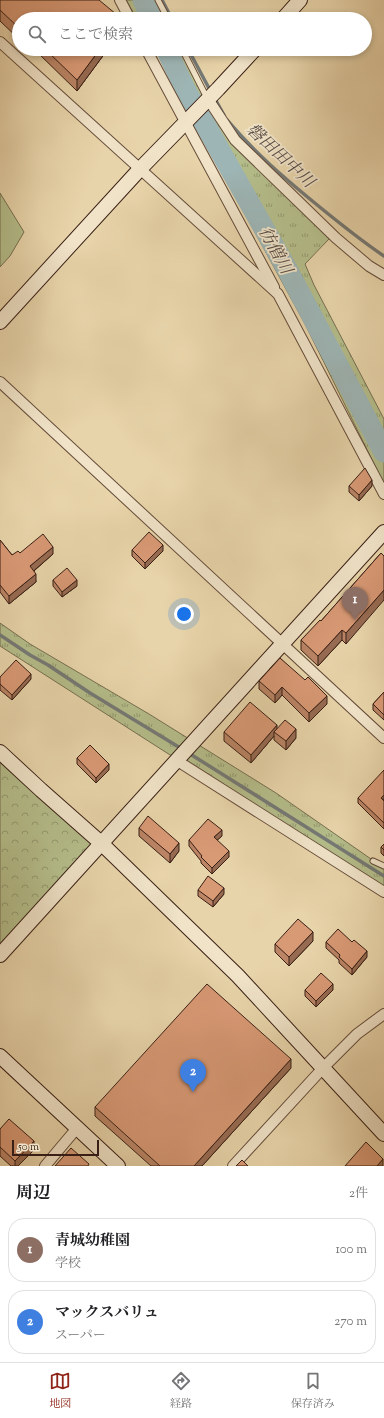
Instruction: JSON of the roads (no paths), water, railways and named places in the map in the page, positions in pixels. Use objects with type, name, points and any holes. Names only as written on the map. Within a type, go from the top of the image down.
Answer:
[{"type":"street","points":[[120,0],[126,12]]},
{"type":"street","points":[[289,12],[300,0]]},
{"type":"street","points":[[0,42],[12,53]]},
{"type":"street","points":[[15,56],[278,294]]},
{"type":"street","points":[[150,56],[384,494]]},
{"type":"street","points":[[0,322],[140,169],[248,56]]},
{"type":"street","points":[[208,99],[235,140],[336,238],[369,266],[384,275]]},
{"type":"street","points":[[0,382],[384,738]]},
{"type":"street","points":[[0,955],[384,532]]},
{"type":"street","points":[[0,752],[101,843],[238,976],[384,1134]]},
{"type":"street","points":[[176,760],[384,892]]},
{"type":"street","points":[[234,1166],[323,1068],[357,1034],[384,1014]]},
{"type":"street","points":[[0,1056],[118,1166]]},
{"type":"street","points":[[45,1166],[77,1128]]},
{"type":"lane","points":[[158,0],[164,12]]},
{"type":"lane","points":[[186,56],[208,99]]},
{"type":"lane","points":[[373,861],[384,866]]},
{"type":"waterway","name":"彷僧川","points":[[143,0],[149,12]]},
{"type":"waterway","name":"磐田田中川","points":[[162,0],[168,12]]},
{"type":"waterway","name":"彷僧川","points":[[169,56],[186,91],[288,271],[384,452]]},
{"type":"waterway","name":"磐田田中川","points":[[192,56],[211,92]]},
{"type":"waterway","name":"磐田田中川","points":[[214,97],[224,115]]},
{"type":"waterway","name":"磐田田中川","points":[[227,120],[259,154],[292,184],[349,231],[384,256]]},
{"type":"waterway","points":[[0,635],[90,693],[182,749]]},
{"type":"waterway","points":[[187,752],[384,876]]},
{"type":"place","name":"青城幼稚園","points":[[355,620]]},
{"type":"place","name":"マックスバリュ","points":[[193,1092]]}]
